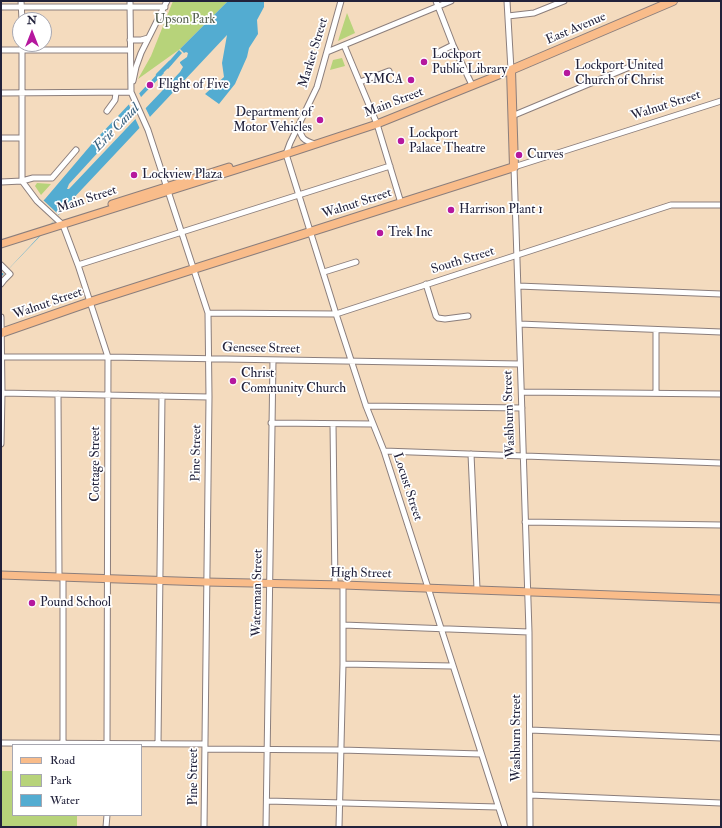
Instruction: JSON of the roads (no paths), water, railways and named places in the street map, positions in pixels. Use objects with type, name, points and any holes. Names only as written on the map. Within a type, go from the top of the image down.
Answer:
[{"type":"highway","name":"East Avenue","points":[[511,70],[673,1]]},
{"type":"highway","name":"Washburn Street","points":[[511,70],[514,167]]},
{"type":"highway","name":"Walnut Street","points":[[2,333],[90,302],[514,167]]},
{"type":"main road","name":"Main Street","points":[[1,240],[376,122],[511,70]]},
{"type":"main road","name":"Main Street","points":[[1,244],[55,224]]},
{"type":"main road","name":"High Street","points":[[1,576],[428,587],[721,599]]},
{"type":"street","points":[[21,1],[21,12]]},
{"type":"street","points":[[130,1],[132,92]]},
{"type":"street","points":[[132,92],[136,66],[148,38],[168,1]]},
{"type":"street","name":"Market Street","points":[[287,151],[317,87],[341,1]]},
{"type":"street","points":[[327,52],[437,4],[451,1]]},
{"type":"street","name":"Washburn Street","points":[[507,1],[511,70]]},
{"type":"street","points":[[508,16],[534,13],[564,1]]},
{"type":"street","points":[[437,4],[453,45],[472,84]]},
{"type":"street","points":[[1,7],[165,7]]},
{"type":"street","points":[[130,40],[148,38]]},
{"type":"street","points":[[344,45],[376,122],[401,203]]},
{"type":"street","points":[[437,53],[453,45]]},
{"type":"street","points":[[1,50],[12,50]]},
{"type":"street","points":[[52,50],[130,50]]},
{"type":"street","points":[[22,52],[22,181]]},
{"type":"street","points":[[512,116],[632,66]]},
{"type":"street","points":[[360,82],[389,71]]},
{"type":"street","points":[[1,93],[132,92]]},
{"type":"street","name":"Pine Street","points":[[132,92],[148,130],[208,313],[209,397],[204,827]]},
{"type":"street","points":[[107,111],[116,99],[116,93]]},
{"type":"street","name":"Walnut Street","points":[[514,167],[721,101]]},
{"type":"street","points":[[298,126],[302,138],[312,143]]},
{"type":"street","points":[[1,138],[22,138]]},
{"type":"street","points":[[1,182],[22,181],[33,178],[53,178],[76,150]]},
{"type":"street","name":"Locust Street","points":[[287,151],[298,195],[324,272],[336,314],[366,406],[384,451],[505,827]]},
{"type":"street","points":[[78,266],[390,166]]},
{"type":"street","name":"Washburn Street","points":[[514,167],[529,632],[530,827]]},
{"type":"street","name":"Cottage Street","points":[[22,181],[55,224],[78,266],[108,357],[107,744]]},
{"type":"street","name":"South Street","points":[[208,313],[336,314],[671,205],[721,205]]},
{"type":"street","points":[[324,272],[356,262]]},
{"type":"street","points":[[1,265],[10,274],[1,284]]},
{"type":"street","points":[[426,284],[436,316],[438,318],[445,319],[468,316]]},
{"type":"street","points":[[518,286],[721,294]]},
{"type":"street","points":[[1,317],[1,444]]},
{"type":"street","points":[[519,324],[721,332]]},
{"type":"street","points":[[656,330],[656,394]]},
{"type":"street","name":"Genesee Street","points":[[2,358],[108,357],[520,364]]},
{"type":"street","name":"Waterman Street","points":[[266,827],[273,360]]},
{"type":"street","points":[[522,392],[721,394]]},
{"type":"street","points":[[2,393],[209,397]]},
{"type":"street","points":[[58,394],[63,743]]},
{"type":"street","points":[[158,744],[162,396]]},
{"type":"street","points":[[366,406],[522,408]]},
{"type":"street","points":[[271,423],[373,424]]},
{"type":"street","points":[[333,424],[339,585],[343,625],[339,827]]},
{"type":"street","points":[[384,451],[721,463]]},
{"type":"street","points":[[471,454],[477,589]]},
{"type":"street","points":[[525,522],[721,525]]},
{"type":"street","points":[[343,625],[529,632]]},
{"type":"street","points":[[343,664],[452,666]]},
{"type":"street","points":[[530,730],[721,738]]},
{"type":"street","points":[[1,742],[158,744],[267,749],[481,754]]},
{"type":"street","points":[[530,795],[721,803]]},
{"type":"street","points":[[267,801],[498,807]]},
{"type":"street","points":[[106,816],[106,827]]},
{"type":"water","points":[[228,1],[264,1],[264,7],[257,20],[258,34],[249,48],[247,57],[235,84],[219,104],[205,94],[224,77],[222,63],[227,35],[1,277],[1,242],[45,199],[96,139],[99,137],[102,140],[99,144],[102,148],[69,184],[67,189],[69,189],[180,72],[183,67],[180,62],[187,57],[188,53],[184,53],[180,49]]},
{"type":"water","points":[[179,50],[182,53],[168,69],[165,66]]},
{"type":"water","points":[[161,70],[164,73],[121,118],[118,116]]},
{"type":"water","points":[[117,117],[120,119],[103,138],[100,135]]},
{"type":"waterway","points":[[158,75],[170,63]]},
{"type":"place","name":"Lockport Public Library","points":[[424,62]]},
{"type":"place","name":"Lockport United Church of Christ","points":[[567,73]]},
{"type":"place","name":"YMCA","points":[[411,80]]},
{"type":"place","name":"Flight of Five","points":[[150,85]]},
{"type":"place","name":"Department of Motor Vehicles","points":[[320,120]]},
{"type":"place","name":"Lockport Palace Theatre","points":[[401,141]]},
{"type":"place","name":"Curves","points":[[519,155]]},
{"type":"place","name":"Lockview Plaza","points":[[134,175]]},
{"type":"place","name":"Harrison Plant 1","points":[[451,210]]},
{"type":"place","name":"Trek Inc","points":[[380,233]]},
{"type":"place","name":"Christ Community Church","points":[[233,381]]},
{"type":"place","name":"Pound School","points":[[32,603]]},
{"type":"park label","name":"Upson Park","points":[[185,20]]},
{"type":"water label","name":"Erie Canal","points":[[117,128]]}]
